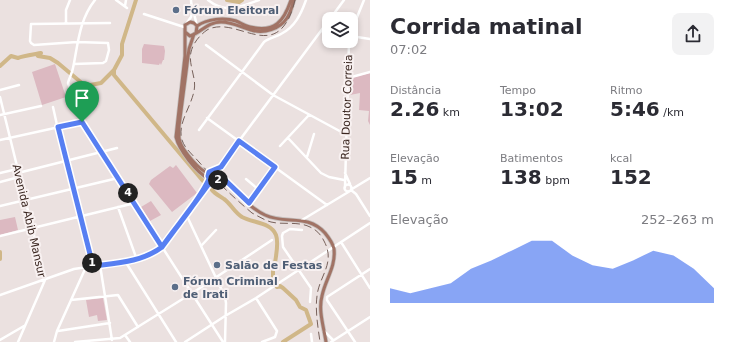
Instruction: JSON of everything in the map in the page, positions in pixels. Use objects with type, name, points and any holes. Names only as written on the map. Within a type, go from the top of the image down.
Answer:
[{"type":"main road","points":[[224,179],[209,179],[203,175],[182,152],[177,143],[176,137],[185,56],[185,26],[192,22],[196,25],[222,19],[236,21],[258,29],[268,28],[282,21],[292,0]]},
{"type":"main road","points":[[184,32],[190,36],[211,24],[222,22],[235,24],[258,32],[269,30],[279,26],[287,19],[292,0]]},
{"type":"main road","points":[[196,25],[197,29],[189,50],[179,126],[180,143],[184,150],[202,170],[210,172],[215,171],[249,203],[268,216],[310,222],[317,226],[326,235],[333,247],[333,266],[321,297],[321,308],[326,342]]},
{"type":"main road","points":[[209,179],[210,172]]},
{"type":"main road","points":[[215,180],[218,174]]},
{"type":"street","points":[[66,23],[66,10],[70,0]]},
{"type":"street","points":[[95,0],[87,10],[77,42],[74,64],[68,83],[82,122],[224,342]]},
{"type":"street","points":[[116,0],[126,7],[126,0]]},
{"type":"street","points":[[144,14],[185,26],[191,17],[191,0]]},
{"type":"street","points":[[208,0],[219,7],[233,8],[259,0]]},
{"type":"street","points":[[198,130],[264,42],[267,39],[280,35],[290,28],[300,14],[306,0]]},
{"type":"street","points":[[335,12],[344,0]]},
{"type":"street","points":[[358,15],[364,0]]},
{"type":"street","points":[[192,12],[197,22],[196,25]]},
{"type":"street","points":[[74,64],[106,62],[109,50],[108,43],[77,42],[34,45],[31,43],[31,24],[110,23]]},
{"type":"street","points":[[218,174],[221,167],[239,141],[321,31]]},
{"type":"street","points":[[358,37],[370,39]]},
{"type":"street","points":[[206,45],[273,95],[347,135]]},
{"type":"street","name":"Rua Doutor Correia","points":[[345,188],[344,180],[347,135],[349,48]]},
{"type":"street","points":[[348,78],[370,72]]},
{"type":"street","points":[[0,90],[19,85]]},
{"type":"street","name":"Avenida Abib Mansur","points":[[0,97],[45,280],[24,325],[18,342]]},
{"type":"street","points":[[0,115],[41,106]]},
{"type":"street","points":[[53,107],[65,161],[93,266]]},
{"type":"street","points":[[280,146],[309,115]]},
{"type":"street","points":[[207,118],[327,205]]},
{"type":"street","points":[[0,140],[82,122]]},
{"type":"street","points":[[307,157],[314,134]]},
{"type":"street","points":[[288,138],[324,175],[344,180]]},
{"type":"street","points":[[302,152],[310,147]]},
{"type":"street","points":[[18,173],[117,148]]},
{"type":"street","points":[[210,172],[221,167]]},
{"type":"street","points":[[249,203],[275,167]]},
{"type":"street","points":[[0,173],[17,169]]},
{"type":"street","name":"Rua Doutor Correia","points":[[345,173],[351,188]]},
{"type":"street","points":[[0,182],[19,177]]},
{"type":"street","points":[[0,206],[118,178]]},
{"type":"street","points":[[345,188],[347,191],[370,178]]},
{"type":"street","points":[[206,188],[209,179]]},
{"type":"street","points":[[246,179],[259,190]]},
{"type":"street","points":[[0,295],[65,272],[86,267],[137,260],[148,256],[162,247],[206,188],[215,180]]},
{"type":"street","points":[[343,196],[347,184],[356,194],[370,216]]},
{"type":"street","points":[[302,220],[343,196],[351,188]]},
{"type":"street","points":[[0,236],[135,203]]},
{"type":"street","points":[[118,207],[137,260]]},
{"type":"street","points":[[186,214],[225,298],[224,342]]},
{"type":"street","points":[[185,342],[211,324],[256,298],[370,223]]},
{"type":"street","points":[[302,230],[290,229],[283,233],[282,236],[284,247],[311,288],[310,302]]},
{"type":"street","points":[[201,246],[216,230]]},
{"type":"street","points":[[74,342],[95,339],[112,340],[125,335],[272,240]]},
{"type":"street","points":[[341,242],[370,288]]},
{"type":"street","points":[[125,261],[176,342]]},
{"type":"street","points":[[100,265],[112,340]]},
{"type":"street","points":[[54,342],[57,331],[86,267]]},
{"type":"street","points":[[355,342],[327,300],[328,295],[370,269]]},
{"type":"street","points":[[71,300],[118,295],[138,327]]},
{"type":"street","points":[[256,298],[276,331],[275,337],[262,342]]},
{"type":"street","points":[[324,331],[332,341],[370,317]]},
{"type":"street","points":[[57,331],[110,323]]},
{"type":"street","points":[[0,340],[24,325]]},
{"type":"street","points":[[311,334],[312,342]]},
{"type":"street","points":[[125,335],[130,342]]},
{"type":"shaded area","points":[[144,44],[164,46],[164,60],[161,65],[160,63],[159,65],[142,63],[142,49]]},
{"type":"shaded area","points":[[55,64],[66,97],[42,105],[32,72]]},
{"type":"shaded area","points":[[370,73],[370,125],[368,121],[369,111],[359,110],[360,93],[350,95],[351,78]]},
{"type":"shaded area","points":[[176,165],[197,193],[172,212],[149,184],[151,180],[170,166],[173,168]]},
{"type":"shaded area","points":[[151,201],[161,215],[150,221],[141,207]]},
{"type":"shaded area","points":[[15,217],[18,230],[0,235],[0,220]]},
{"type":"shaded area","points":[[103,298],[107,320],[98,321],[97,315],[89,317],[86,300]]},
{"type":"waterway","points":[[136,0],[122,44],[122,55],[114,70],[114,75],[203,181]]},
{"type":"waterway","points":[[227,0],[239,2],[242,0]]},
{"type":"waterway","points":[[0,66],[11,56],[18,58],[41,53],[38,56],[50,58],[83,84],[90,85],[101,83],[114,70]]},
{"type":"waterway","points":[[212,190],[242,217],[266,225],[274,231],[277,238],[277,245],[275,263],[273,266],[273,282]]},
{"type":"waterway","points":[[0,252],[0,259]]},
{"type":"waterway","points":[[277,287],[280,286],[283,288],[296,300],[300,307],[306,310],[311,324],[283,342]]},
{"type":"railway","points":[[295,0],[291,14],[286,23],[278,32],[269,35],[259,35],[228,27],[217,27],[207,30],[199,37],[193,45],[190,57],[195,86],[181,128],[181,134],[183,143],[189,152],[231,195],[252,213],[271,222],[305,225],[315,230],[322,237],[327,249],[328,263],[318,289],[316,302],[320,342]]},
{"type":"place","name":"Fórum Eleitoral","points":[[176,10]]},
{"type":"place","name":"Salão de Festas","points":[[217,265]]},
{"type":"place","name":"Fórum Criminal de Irati","points":[[175,287]]},
{"type":"route","points":[[82,122],[58,127],[65,161],[93,266],[140,259],[162,247],[206,188],[216,180],[224,179],[249,203],[275,167],[239,141],[221,167],[209,172],[209,179],[206,188],[186,214],[162,247],[82,122]]}]
